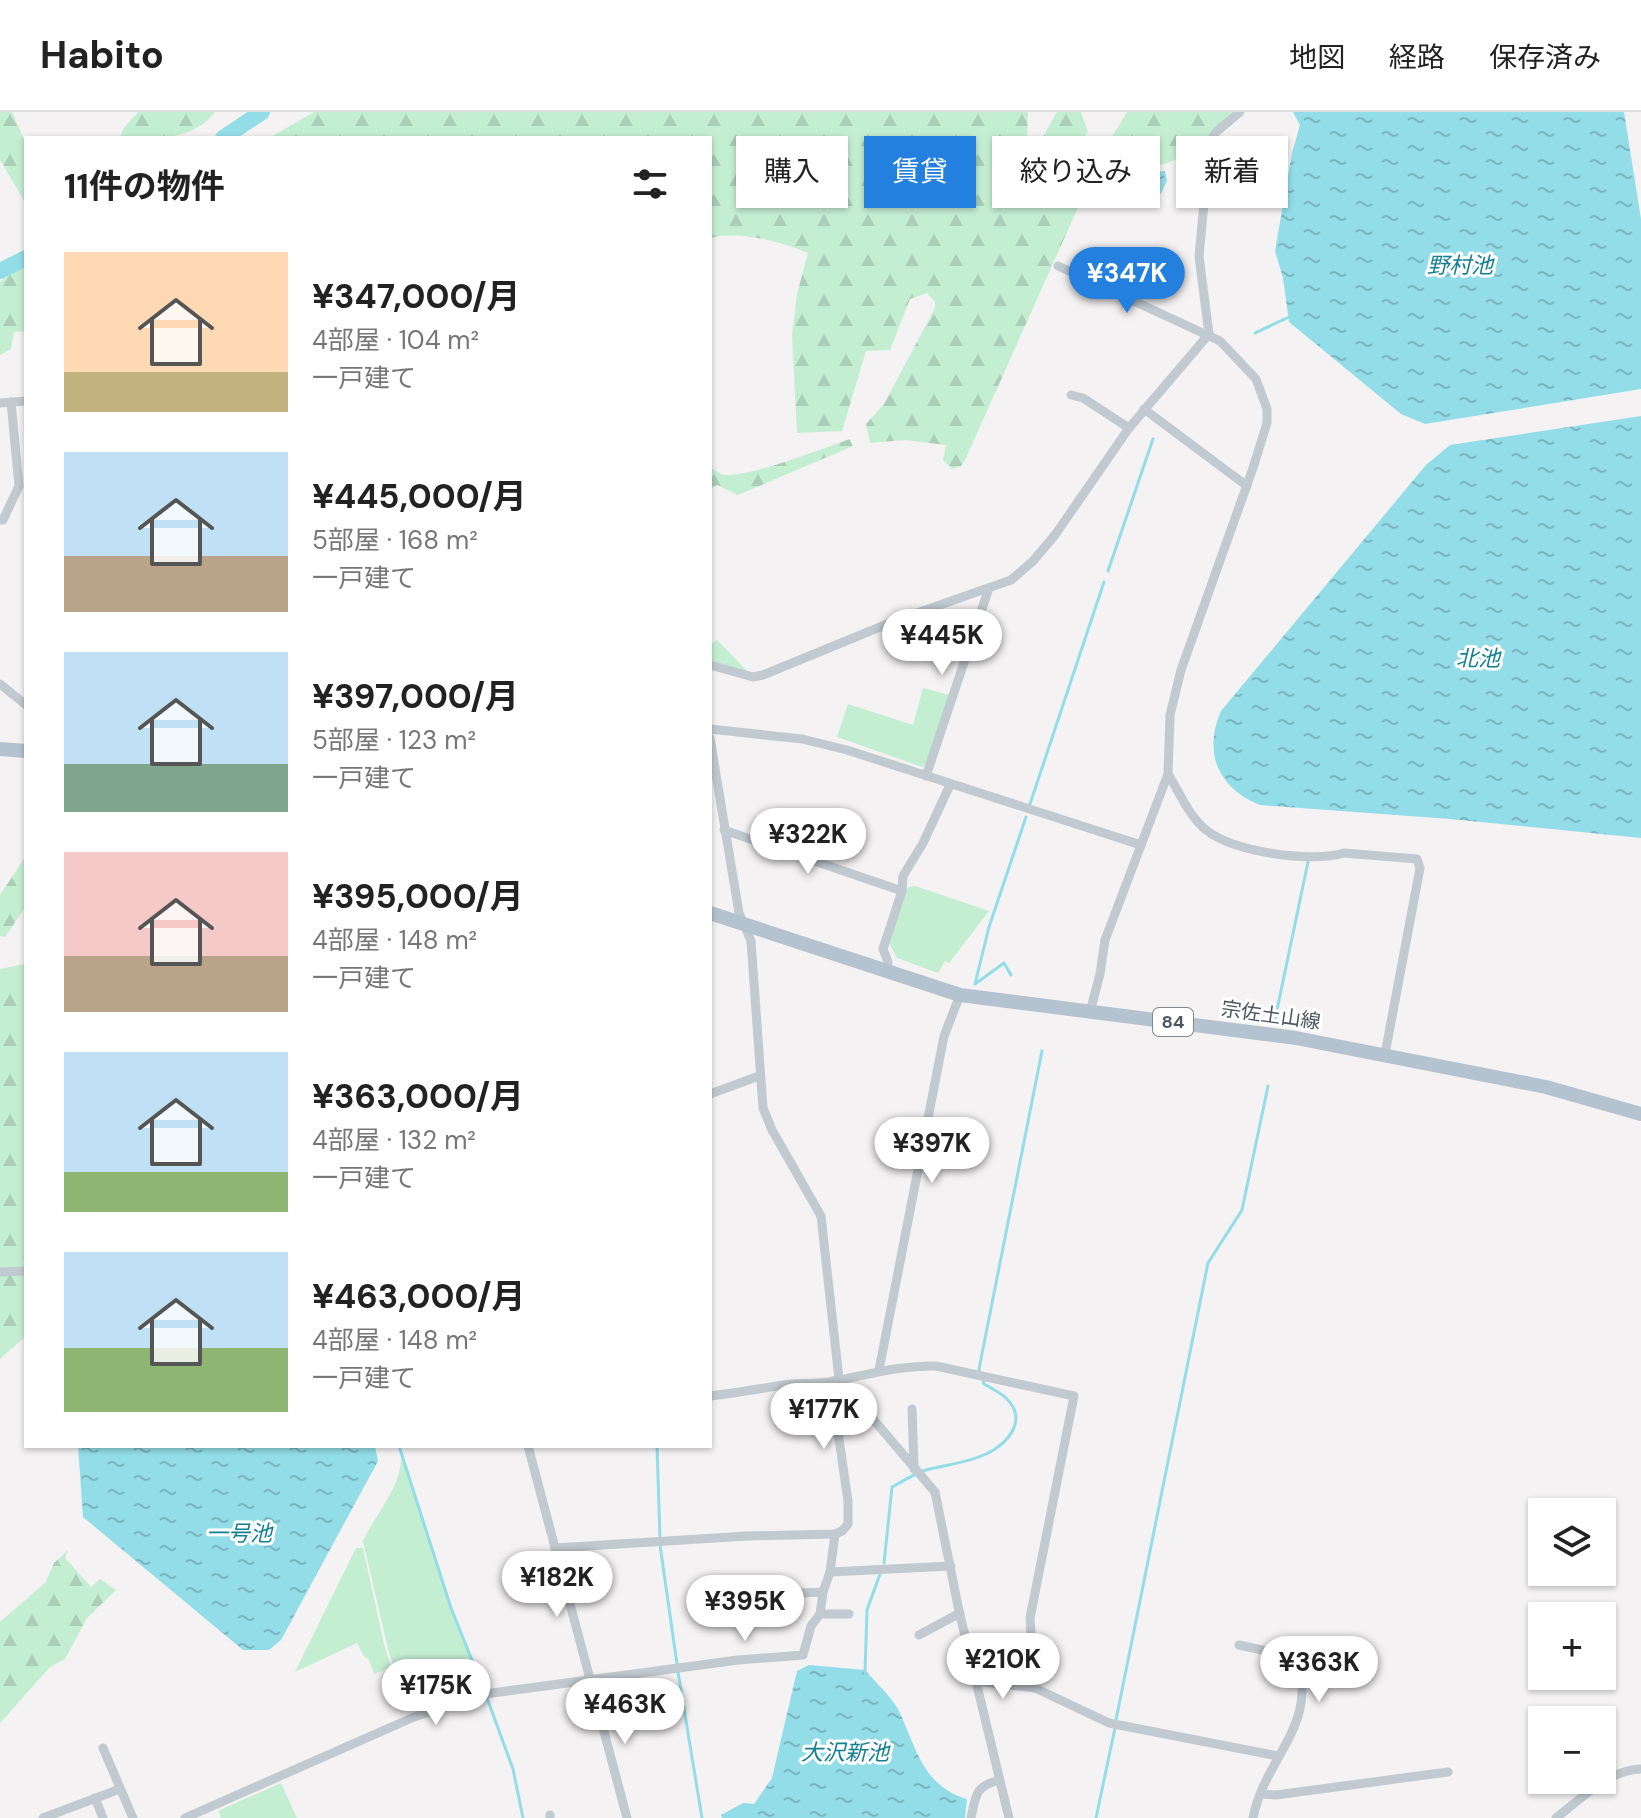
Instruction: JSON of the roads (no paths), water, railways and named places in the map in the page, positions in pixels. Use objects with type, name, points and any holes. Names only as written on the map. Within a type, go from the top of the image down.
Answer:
[{"type":"main road","points":[[0,749],[24,751]]},
{"type":"main road","name":"宗佐土山線","points":[[712,914],[960,995],[1296,1038],[1546,1087],[1641,1114]]},
{"type":"street","points":[[712,666],[753,677],[763,675],[872,629],[1011,580],[1033,561],[1055,535],[1129,428],[1209,334],[1199,256],[1205,193],[1200,160],[1216,132],[1240,112]]},
{"type":"street","points":[[1058,266],[1220,341],[1256,379],[1267,409],[1267,423],[1247,486],[1172,701],[1168,774],[1105,940],[1090,1012]]},
{"type":"street","points":[[1071,395],[1083,398],[1129,428]]},
{"type":"street","points":[[0,403],[24,401]]},
{"type":"street","points":[[0,520],[3,520],[19,486],[11,402]]},
{"type":"street","points":[[1144,409],[1247,486]]},
{"type":"street","points":[[926,776],[989,588]]},
{"type":"street","points":[[0,684],[24,703]]},
{"type":"street","points":[[712,729],[802,739],[847,750],[1141,845]]},
{"type":"street","points":[[555,1548],[774,1534],[835,1534],[848,1524],[848,1501],[834,1405],[836,1380],[821,1216],[767,1120],[759,1076],[751,941],[739,913],[712,751]]},
{"type":"street","points":[[1168,774],[1188,810],[1205,829],[1251,850],[1312,856],[1344,853],[1417,859],[1420,868],[1385,1054]]},
{"type":"street","points":[[887,972],[888,962],[883,949],[902,891],[903,876],[923,843],[950,785]]},
{"type":"street","points":[[724,830],[902,891]]},
{"type":"street","points":[[879,1370],[944,1036],[960,995]]},
{"type":"street","points":[[712,1093],[759,1076]]},
{"type":"street","points":[[0,1272],[24,1272]]},
{"type":"street","points":[[712,1396],[836,1380],[879,1370],[936,1366],[1074,1396],[1030,1618],[1035,1688]]},
{"type":"street","points":[[836,1380],[935,1492],[975,1681],[1009,1818]]},
{"type":"street","points":[[912,1409],[914,1469]]},
{"type":"street","points":[[529,1448],[627,1818]]},
{"type":"street","points":[[185,1818],[414,1717],[485,1694],[738,1660],[803,1655],[811,1626],[820,1614],[835,1534]]},
{"type":"street","points":[[830,1572],[951,1566]]},
{"type":"street","points":[[776,1594],[823,1592]]},
{"type":"street","points":[[919,1635],[960,1613]]},
{"type":"street","points":[[820,1614],[849,1614]]},
{"type":"street","points":[[1239,1645],[1295,1657],[1303,1675],[1301,1714],[1278,1756],[1253,1818]]},
{"type":"street","points":[[975,1681],[1035,1688],[1109,1723],[1278,1756]]},
{"type":"street","points":[[103,1748],[133,1818]]},
{"type":"street","points":[[1556,1818],[1616,1775],[1641,1769]]},
{"type":"street","points":[[1261,1794],[1276,1795],[1448,1772]]},
{"type":"street","points":[[971,1818],[975,1796],[982,1785],[999,1780]]},
{"type":"street","points":[[43,1818],[120,1789]]},
{"type":"street","points":[[95,1798],[103,1818]]},
{"type":"water","name":"野村池","points":[[1293,112],[1624,112],[1641,219],[1641,389],[1425,424],[1401,414],[1289,322],[1283,278],[1275,251],[1282,208],[1288,208],[1288,176],[1300,125]]},
{"type":"water","points":[[1160,171],[1165,171],[1167,180],[1161,194]]},
{"type":"water","name":"北池","points":[[1641,416],[1641,838],[1450,819],[1260,805],[1246,798],[1224,779],[1214,755],[1216,726],[1221,711],[1426,465],[1450,445]]},
{"type":"water","name":"一号池","points":[[78,1448],[375,1448],[378,1461],[281,1640],[269,1650],[243,1650],[83,1517]]},
{"type":"water","name":"大沢新池","points":[[809,1665],[865,1670],[898,1709],[930,1775],[952,1793],[967,1799],[965,1818],[722,1818],[721,1815],[743,1803],[754,1804],[772,1778],[797,1671]]},
{"type":"waterway","points":[[226,136],[262,112]]},
{"type":"waterway","points":[[0,271],[24,259]]},
{"type":"waterway","points":[[1255,333],[1289,317]]},
{"type":"waterway","points":[[1108,571],[1153,439]]},
{"type":"waterway","points":[[1030,804],[1104,582]]},
{"type":"waterway","points":[[1011,975],[1004,963],[975,984],[989,927],[1026,817]]},
{"type":"waterway","points":[[1274,1024],[1308,862]]},
{"type":"waterway","points":[[980,1373],[1042,1051]]},
{"type":"waterway","points":[[1116,1720],[1208,1263],[1242,1210],[1268,1086]]},
{"type":"waterway","points":[[884,1563],[892,1487],[926,1470],[986,1454],[1002,1444],[1013,1430],[1016,1422],[1012,1405],[983,1380]]},
{"type":"waterway","points":[[400,1448],[451,1608],[484,1690]]},
{"type":"waterway","points":[[657,1448],[660,1538]]},
{"type":"waterway","points":[[660,1545],[677,1664]]},
{"type":"waterway","points":[[865,1672],[867,1610],[880,1574]]},
{"type":"waterway","points":[[678,1672],[702,1818]]},
{"type":"waterway","points":[[487,1698],[513,1769],[523,1818]]},
{"type":"waterway","points":[[1096,1818],[1115,1728]]}]
